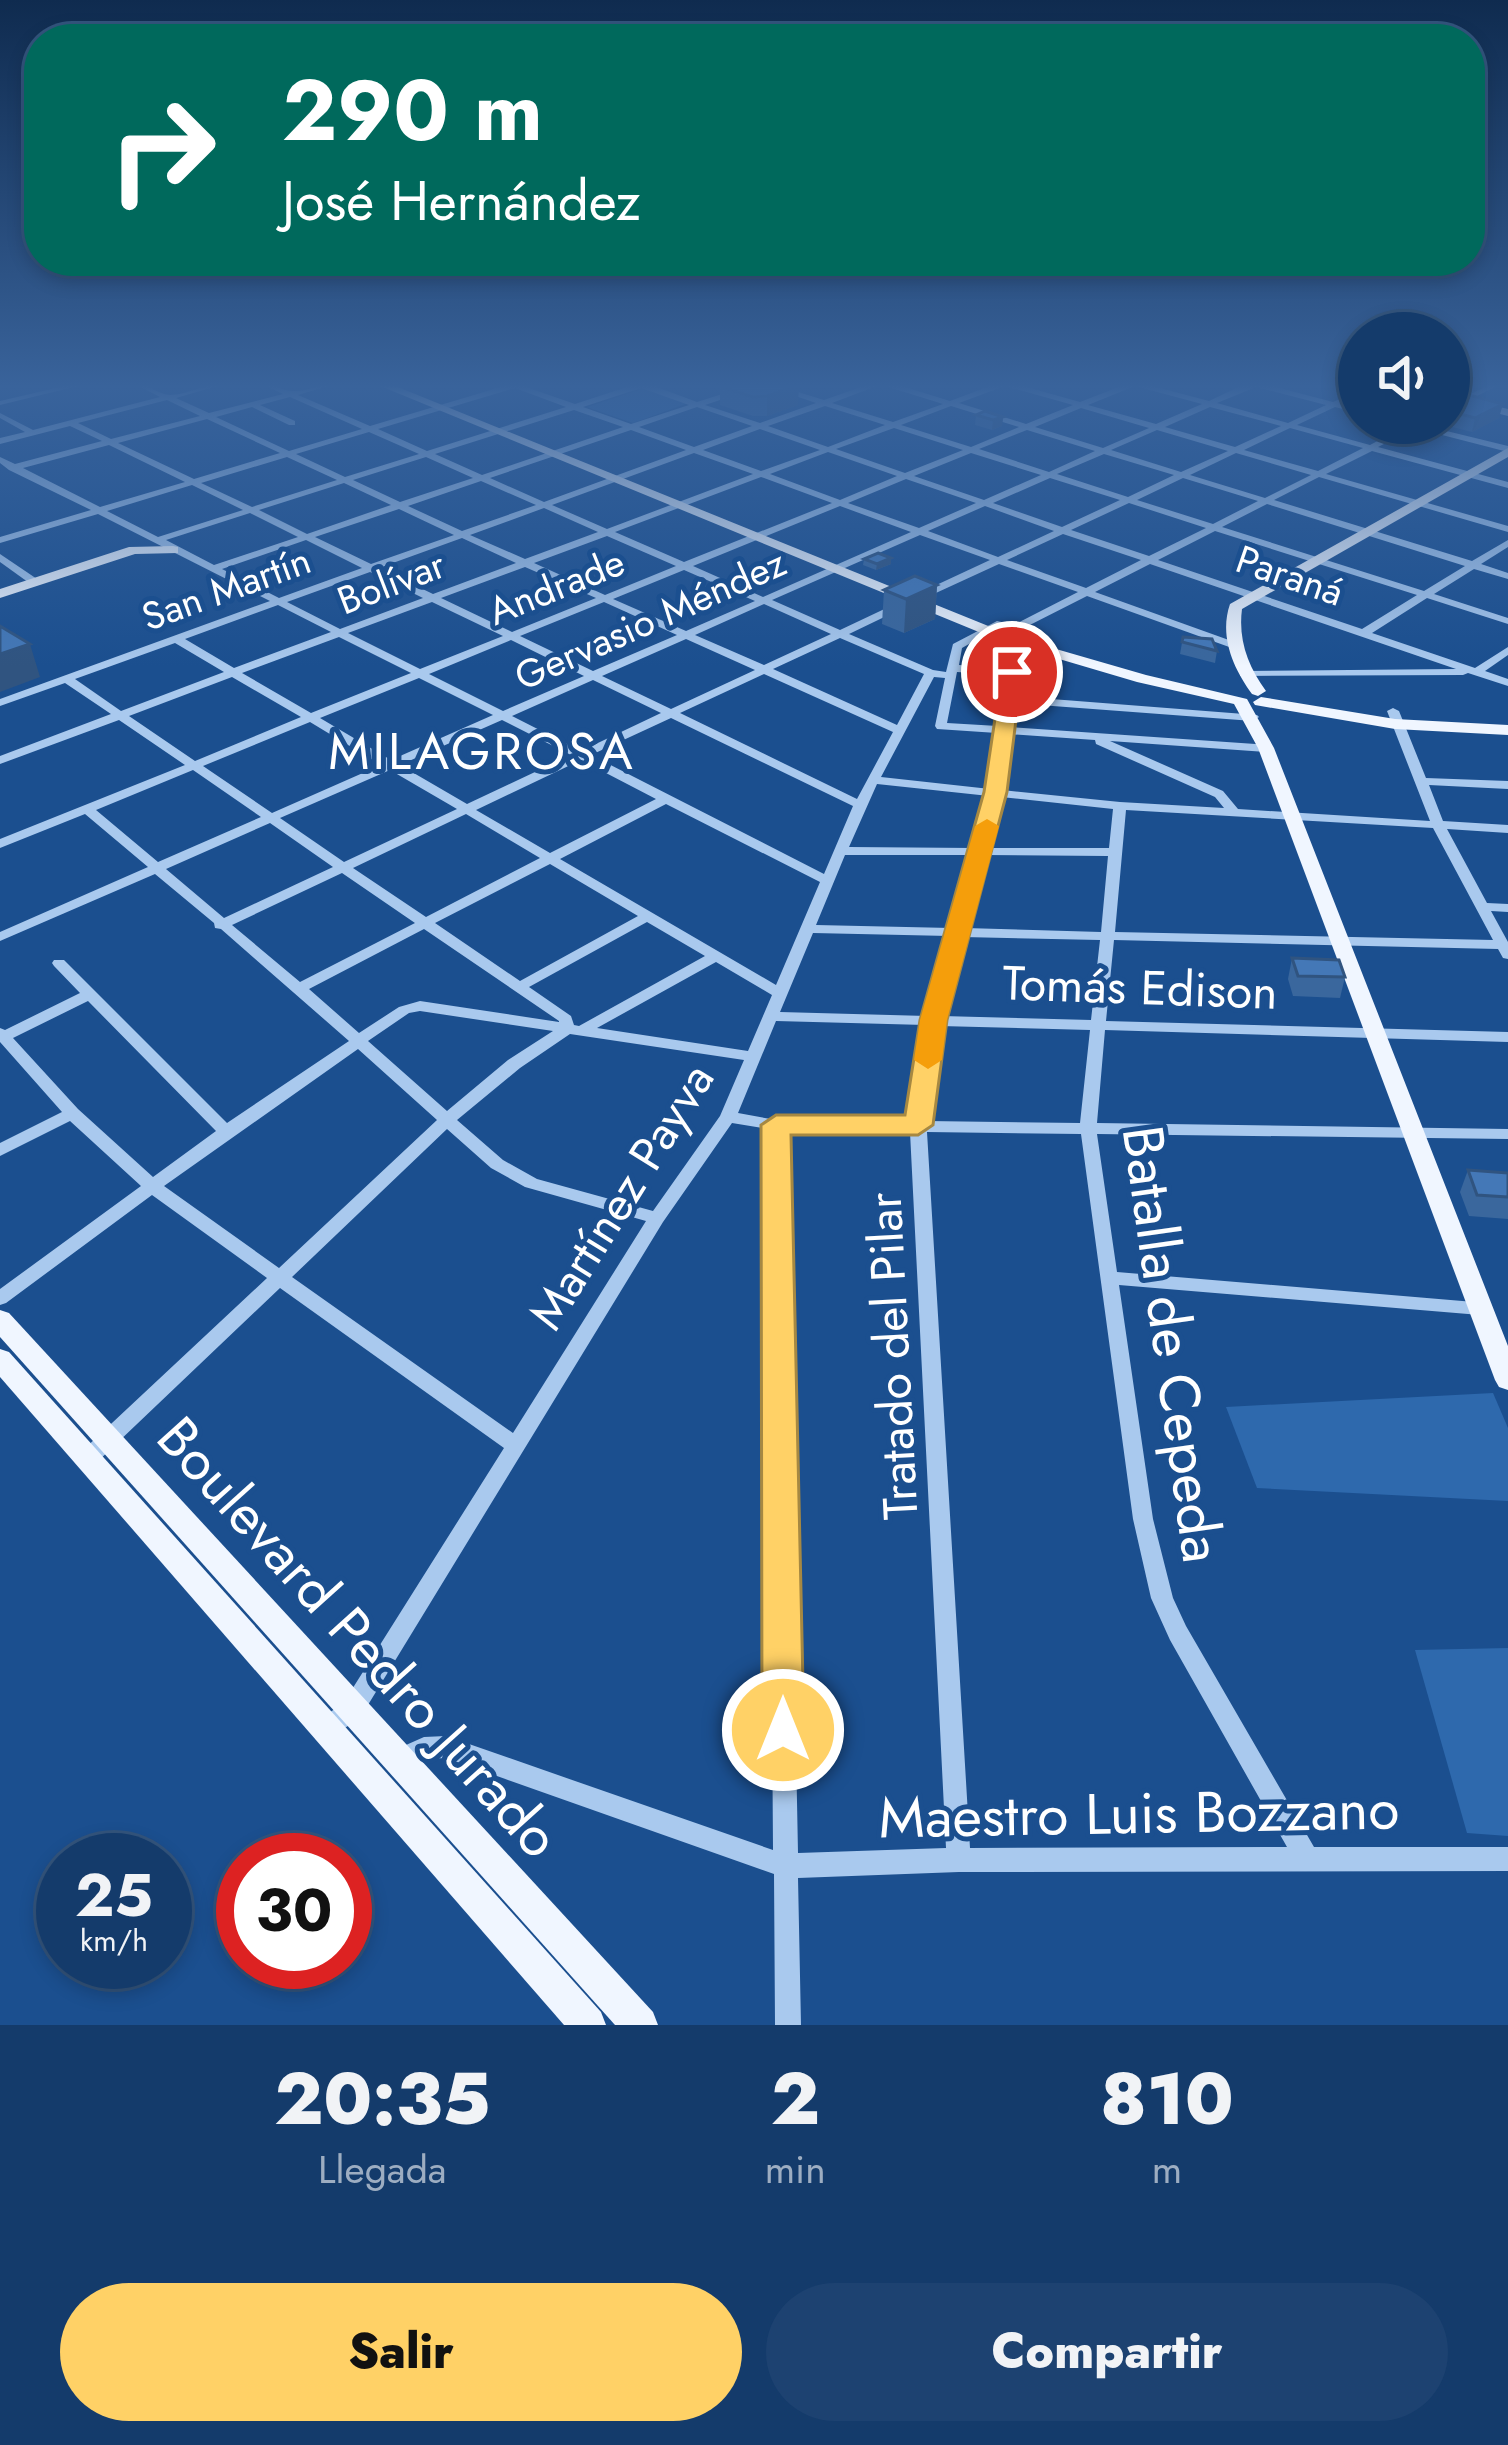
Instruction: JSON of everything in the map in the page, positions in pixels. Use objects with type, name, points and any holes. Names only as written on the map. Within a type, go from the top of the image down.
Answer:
[{"type":"main road","points":[[623,478],[1007,632],[1296,709],[1508,730]]},
{"type":"main road","points":[[1463,478],[1235,607],[1236,646],[1288,814],[1508,1381]]},
{"type":"main road","points":[[0,592],[154,541]]},
{"type":"main road","points":[[34,581],[134,550],[173,550]]},
{"type":"main road","points":[[1249,696],[1363,708],[1394,717],[1508,717]]},
{"type":"main road","name":"Boulevard Pedro Jurado","points":[[0,1320],[325,1730],[588,2025]]},
{"type":"main road","name":"Boulevard Pedro Jurado","points":[[0,1359],[99,1450]]},
{"type":"main road","name":"Boulevard Pedro Jurado","points":[[158,1517],[352,1710],[640,2025]]},
{"type":"street","points":[[34,478],[828,881]]},
{"type":"street","points":[[188,478],[860,805]]},
{"type":"street","points":[[0,540],[207,478]]},
{"type":"street","points":[[337,478],[897,729]]},
{"type":"street","points":[[154,541],[350,478]]},
{"type":"street","points":[[479,478],[930,673],[1012,672]]},
{"type":"street","points":[[212,569],[486,478]]},
{"type":"street","name":"San Martín","points":[[0,703],[615,478]]},
{"type":"street","name":"Bolívar","points":[[0,760],[752,478]]},
{"type":"street","points":[[771,478],[1236,646]]},
{"type":"street","name":"Andrade","points":[[0,844],[904,478]]},
{"type":"street","name":"Paraná","points":[[912,478],[1508,682]]},
{"type":"street","name":"Gervasio Méndez","points":[[0,937],[1045,478]]},
{"type":"street","points":[[1059,478],[1508,621]]},
{"type":"street","points":[[220,925],[1177,478]]},
{"type":"street","points":[[1190,478],[1508,576]]},
{"type":"street","points":[[1266,748],[941,726],[957,646],[1007,632],[1313,478]]},
{"type":"street","points":[[1327,478],[1508,529]]},
{"type":"street","points":[[1364,633],[1508,543]]},
{"type":"street","points":[[0,557],[34,581]]},
{"type":"street","name":"Tratado del Pilar","points":[[959,1860],[918,1125],[934,1020],[995,792],[1010,699],[1007,632]]},
{"type":"street","points":[[176,639],[781,994]]},
{"type":"street","points":[[1477,672],[1508,650]]},
{"type":"street","points":[[1010,699],[1249,696],[1508,672]]},
{"type":"street","name":"Martínez Payva","points":[[325,1730],[352,1710],[657,1218],[728,1117],[860,805],[930,673]]},
{"type":"street","points":[[67,679],[566,1019],[574,1030]]},
{"type":"street","points":[[1394,717],[1439,827],[1506,950]]},
{"type":"street","points":[[1086,734],[1219,794],[1234,812]]},
{"type":"street","points":[[872,780],[1120,806],[1508,829]]},
{"type":"street","points":[[1419,781],[1508,785]]},
{"type":"street","points":[[299,988],[664,799]]},
{"type":"street","name":"Batalla de Cepeda","points":[[1120,806],[1088,1129],[1143,1519],[1162,1598],[1307,1859]]},
{"type":"street","points":[[87,809],[513,1175],[657,1218]]},
{"type":"street","points":[[840,850],[1113,853]]},
{"type":"street","points":[[1484,907],[1508,908]]},
{"type":"street","points":[[519,987],[649,915]]},
{"type":"street","points":[[807,928],[1107,932],[1506,950]]},
{"type":"street","points":[[99,1450],[274,1278],[514,1064],[717,955]]},
{"type":"street","points":[[59,963],[226,1132]]},
{"type":"street","points":[[90,994],[2,1034],[72,1113],[154,1188],[514,1445]]},
{"type":"street","points":[[0,1298],[226,1132],[404,1010],[420,1006],[755,1058]]},
{"type":"street","name":"Tomás Edison","points":[[770,1016],[1508,1037]]},
{"type":"street","points":[[0,1150],[72,1113]]},
{"type":"street","points":[[728,1117],[776,1125],[1508,1134]]},
{"type":"street","points":[[776,1125],[788,2025]]},
{"type":"street","points":[[1109,1278],[1480,1308]]},
{"type":"street","name":"Maestro Luis Bozzano","points":[[397,1760],[424,1748],[446,1747],[785,1866],[959,1860],[1508,1858]]},
{"type":"street","points":[[372,1784],[397,1760]]},
{"type":"shaded area","points":[[1493,1393],[1508,1428],[1508,1501],[1257,1488],[1226,1407]]},
{"type":"shaded area","points":[[1508,1648],[1508,1836],[1467,1833],[1415,1650]]},
{"type":"building","points":[[878,553],[891,558],[877,564],[864,559]]},
{"type":"building","points":[[915,576],[937,585],[906,599],[884,590]]},
{"type":"building","points":[[0,626],[30,644],[0,654]]},
{"type":"building","points":[[1183,637],[1212,639],[1217,651],[1182,642]]},
{"type":"building","points":[[1292,958],[1339,960],[1345,977],[1298,976]]},
{"type":"building","points":[[1468,1170],[1508,1173],[1508,1197],[1477,1195]]},
{"type":"slow traffic","points":[[928,1060],[934,1020],[987,826]]},
{"type":"district","name":"MILAGROSA","points":[[482,751]]},
{"type":"route","points":[[783,1730],[776,1125],[918,1125],[934,1020],[995,792],[1012,672]]}]
